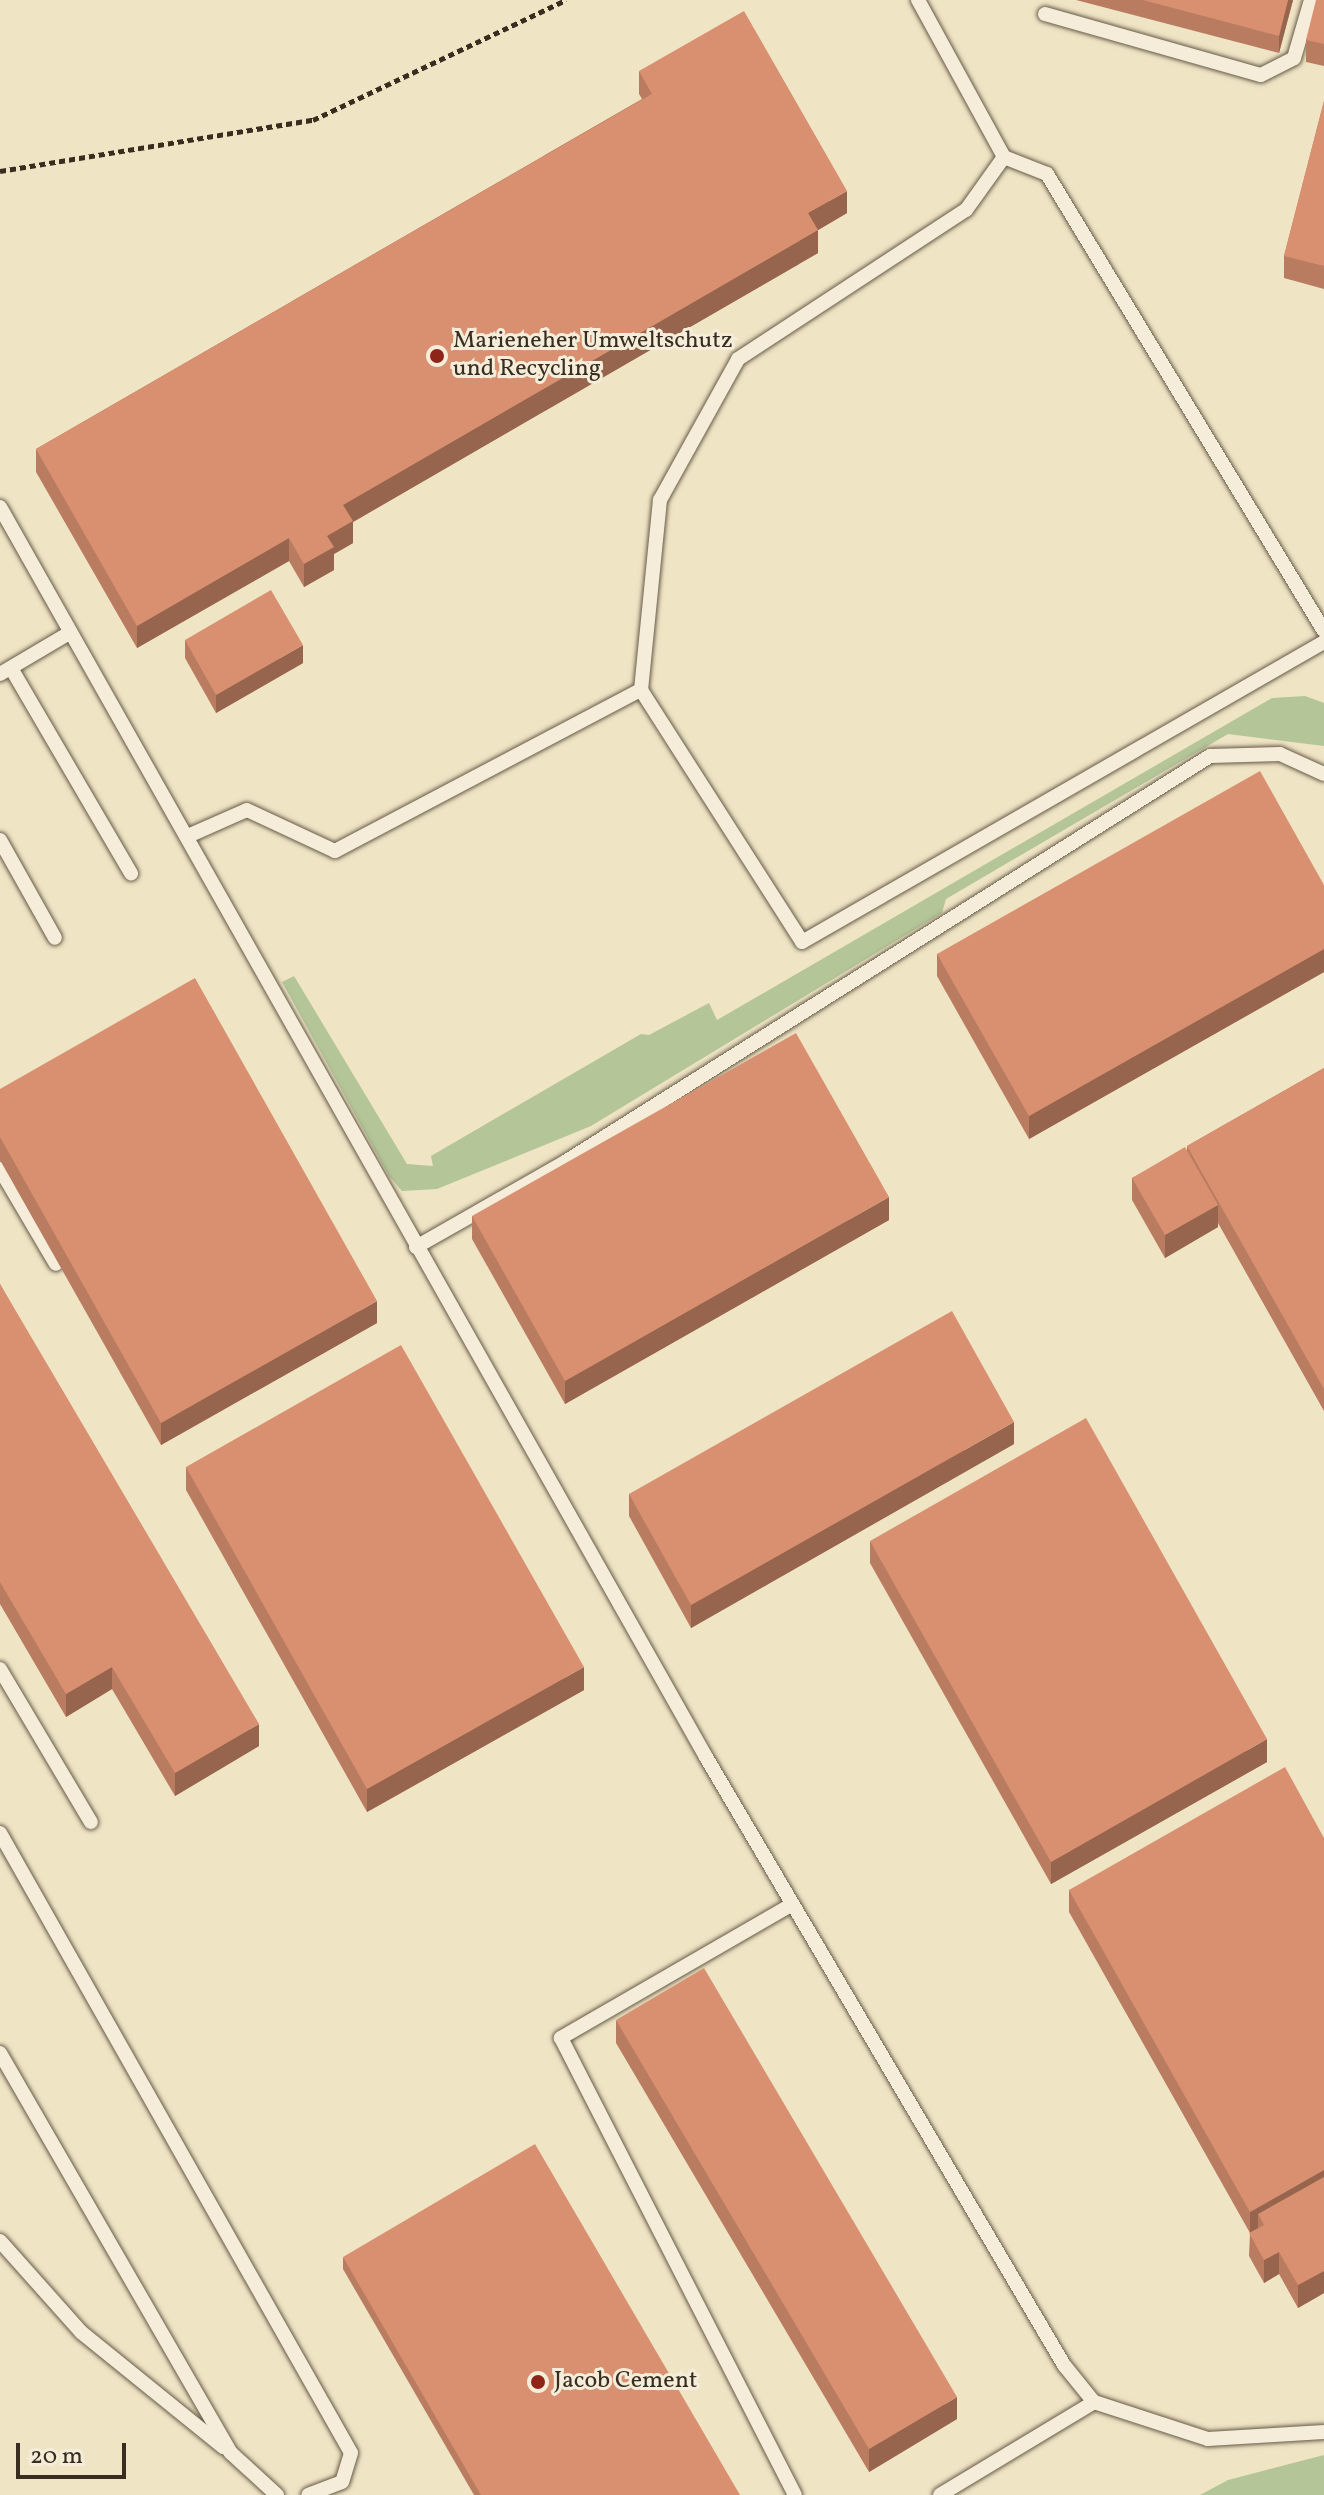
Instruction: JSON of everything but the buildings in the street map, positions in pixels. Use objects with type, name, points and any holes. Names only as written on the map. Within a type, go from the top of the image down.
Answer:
[{"type":"lane","points":[[918,0],[1004,157],[1047,174],[1324,631]]},
{"type":"lane","points":[[1045,14],[1261,75],[1294,58],[1311,0]]},
{"type":"lane","points":[[1004,157],[966,210],[738,359],[660,500],[641,690],[802,942],[1324,642]]},
{"type":"lane","points":[[0,507],[791,1905],[1064,2365],[1094,2402],[1208,2439],[1324,2432]]},
{"type":"lane","points":[[71,632],[5,671],[131,873]]},
{"type":"lane","points":[[188,836],[247,810],[335,851],[641,690]]},
{"type":"lane","points":[[416,1247],[565,1162],[1210,756],[1280,754],[1324,774]]},
{"type":"lane","points":[[0,840],[55,938]]},
{"type":"lane","points":[[0,1169],[56,1264]]},
{"type":"lane","points":[[0,1669],[91,1822]]},
{"type":"lane","points":[[0,1833],[351,2453],[342,2482],[308,2495]]},
{"type":"lane","points":[[791,1905],[561,2038],[795,2495]]},
{"type":"lane","points":[[0,2053],[230,2452]]},
{"type":"lane","points":[[0,2241],[81,2332],[230,2452],[277,2495]]},
{"type":"lane","points":[[940,2495],[1094,2402]]},
{"type":"path","points":[[0,171],[313,120],[566,0]]},
{"type":"green space","points":[[1305,696],[1324,703],[1324,746],[1228,734],[946,899],[942,913],[591,1126],[437,1189],[402,1191],[389,1176],[282,982],[294,976],[407,1164],[433,1166],[431,1156],[641,1034],[649,1035],[709,1003],[717,1020],[1272,698]]},
{"type":"green space","points":[[1324,2455],[1324,2495],[1200,2495],[1228,2480]]},
{"type":"place","name":"Marieneher Umweltschutz und Recycling","points":[[437,356]]},
{"type":"place","name":"Jacob Cement","points":[[538,2382]]}]
